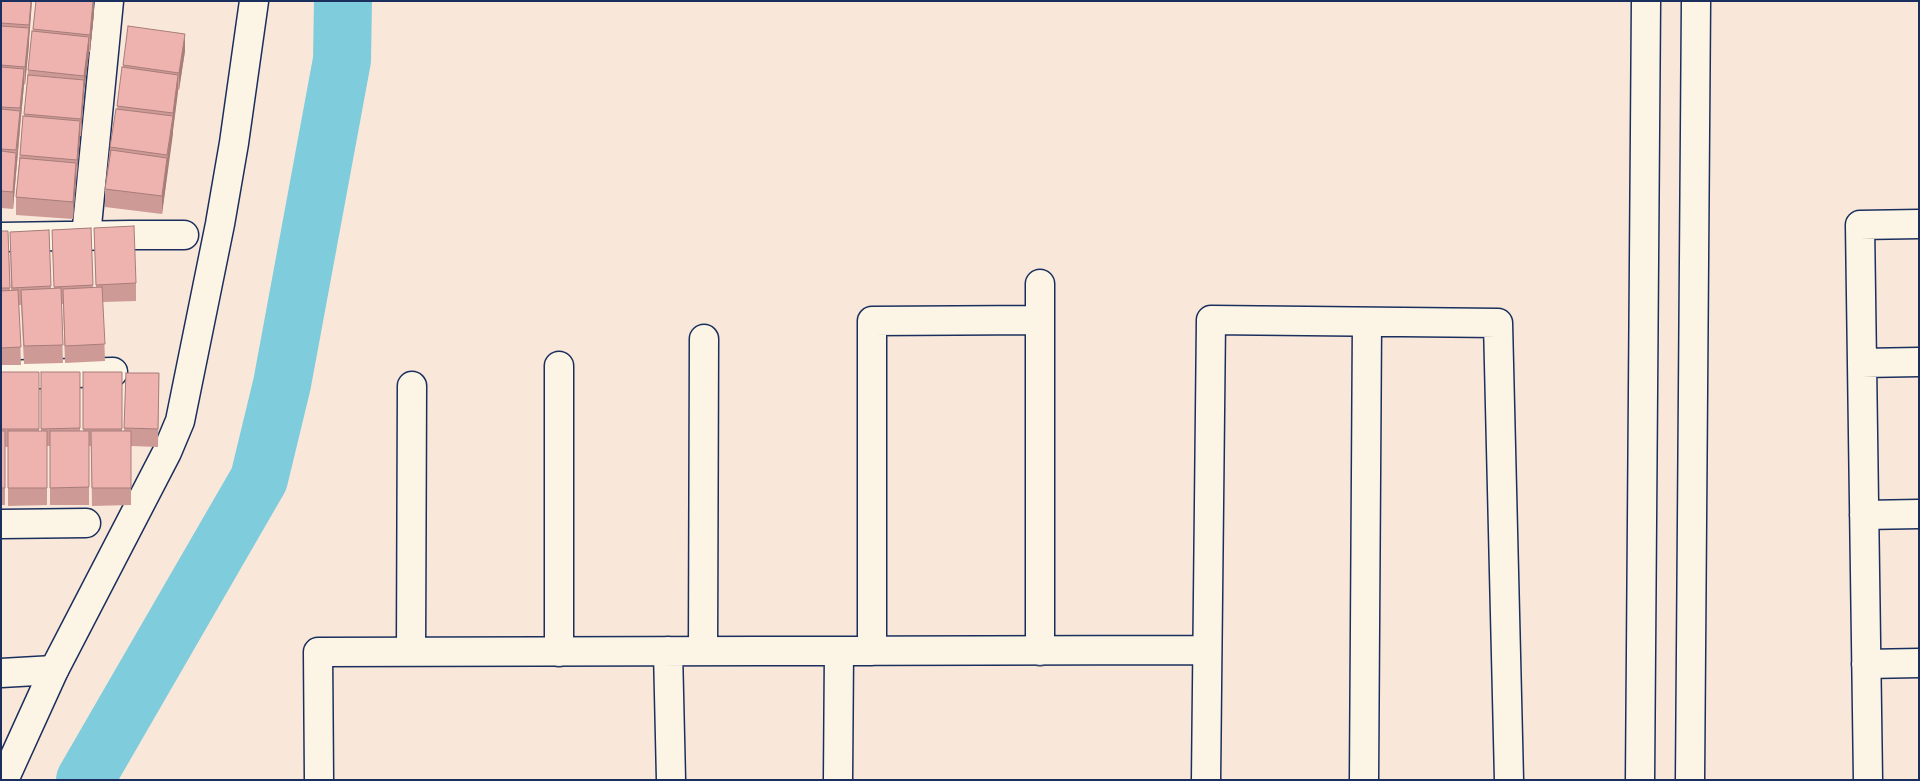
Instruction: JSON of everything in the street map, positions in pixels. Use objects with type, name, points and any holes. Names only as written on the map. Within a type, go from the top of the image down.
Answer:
[{"type":"street","points":[[86,236],[109,1]]},
{"type":"street","points":[[4,780],[54,670],[167,452],[180,421],[225,197],[254,1]]},
{"type":"street","points":[[1640,780],[1646,1]]},
{"type":"street","points":[[1690,780],[1696,1]]},
{"type":"street","points":[[1868,780],[1860,225],[1919,224]]},
{"type":"street","points":[[1,238],[184,235]]},
{"type":"street","points":[[1040,284],[1040,651]]},
{"type":"street","points":[[872,651],[872,321],[1040,320]]},
{"type":"street","points":[[1206,780],[1211,320],[1498,323],[1509,780]]},
{"type":"street","points":[[1364,780],[1367,322]]},
{"type":"street","points":[[703,651],[704,339]]},
{"type":"street","points":[[1862,363],[1919,362]]},
{"type":"street","points":[[559,366],[559,652]]},
{"type":"street","points":[[1,375],[112,372]]},
{"type":"street","points":[[411,652],[412,386]]},
{"type":"street","points":[[1864,515],[1919,514]]},
{"type":"street","points":[[1,524],[86,522]]},
{"type":"street","points":[[319,780],[318,652],[1206,650]]},
{"type":"street","points":[[668,651],[671,780]]},
{"type":"street","points":[[838,780],[839,651]]},
{"type":"street","points":[[1866,664],[1919,663]]},
{"type":"street","points":[[1,673],[54,670]]},
{"type":"building","points":[[1,1],[31,1],[29,25],[1,23]]},
{"type":"building","points":[[36,1],[93,1],[90,35],[33,29]]},
{"type":"building","points":[[1,26],[29,28],[25,67],[1,65]]},
{"type":"building","points":[[128,26],[185,34],[179,73],[123,65]]},
{"type":"building","points":[[32,31],[89,37],[84,76],[28,70]]},
{"type":"building","points":[[1,67],[24,69],[20,108],[1,107]]},
{"type":"building","points":[[122,67],[178,75],[173,113],[117,106]]},
{"type":"building","points":[[28,75],[84,80],[81,119],[24,114]]},
{"type":"building","points":[[1,109],[20,111],[16,150],[1,149]]},
{"type":"building","points":[[116,109],[173,116],[167,155],[110,147]]},
{"type":"building","points":[[23,116],[80,121],[77,160],[20,155]]},
{"type":"building","points":[[111,150],[167,158],[162,196],[105,189]]},
{"type":"building","points":[[1,151],[16,153],[13,192],[1,191]]},
{"type":"building","points":[[20,158],[76,163],[73,202],[16,197]]},
{"type":"building","points":[[134,226],[136,283],[96,285],[94,228]]},
{"type":"building","points":[[91,228],[93,285],[54,287],[52,230]]},
{"type":"building","points":[[49,230],[51,286],[12,288],[10,232]]},
{"type":"building","points":[[1,231],[8,231],[10,288],[1,288]]},
{"type":"building","points":[[102,287],[105,344],[65,346],[63,289]]},
{"type":"building","points":[[61,288],[63,345],[24,346],[21,290]]},
{"type":"building","points":[[18,290],[21,347],[1,348],[1,291]]},
{"type":"building","points":[[1,372],[39,372],[39,429],[1,429]]},
{"type":"building","points":[[41,372],[80,372],[80,428],[41,429]]},
{"type":"building","points":[[83,372],[122,372],[122,429],[83,429]]},
{"type":"building","points":[[126,373],[159,373],[158,429],[124,428]]},
{"type":"building","points":[[1,431],[5,431],[5,488],[1,488]]},
{"type":"building","points":[[8,431],[47,431],[47,488],[8,488]]},
{"type":"building","points":[[50,431],[89,431],[89,487],[50,488]]},
{"type":"building","points":[[91,431],[131,431],[131,488],[92,488]]},
{"type":"waterway","points":[[85,780],[259,479],[282,384],[342,60],[343,1]]}]
